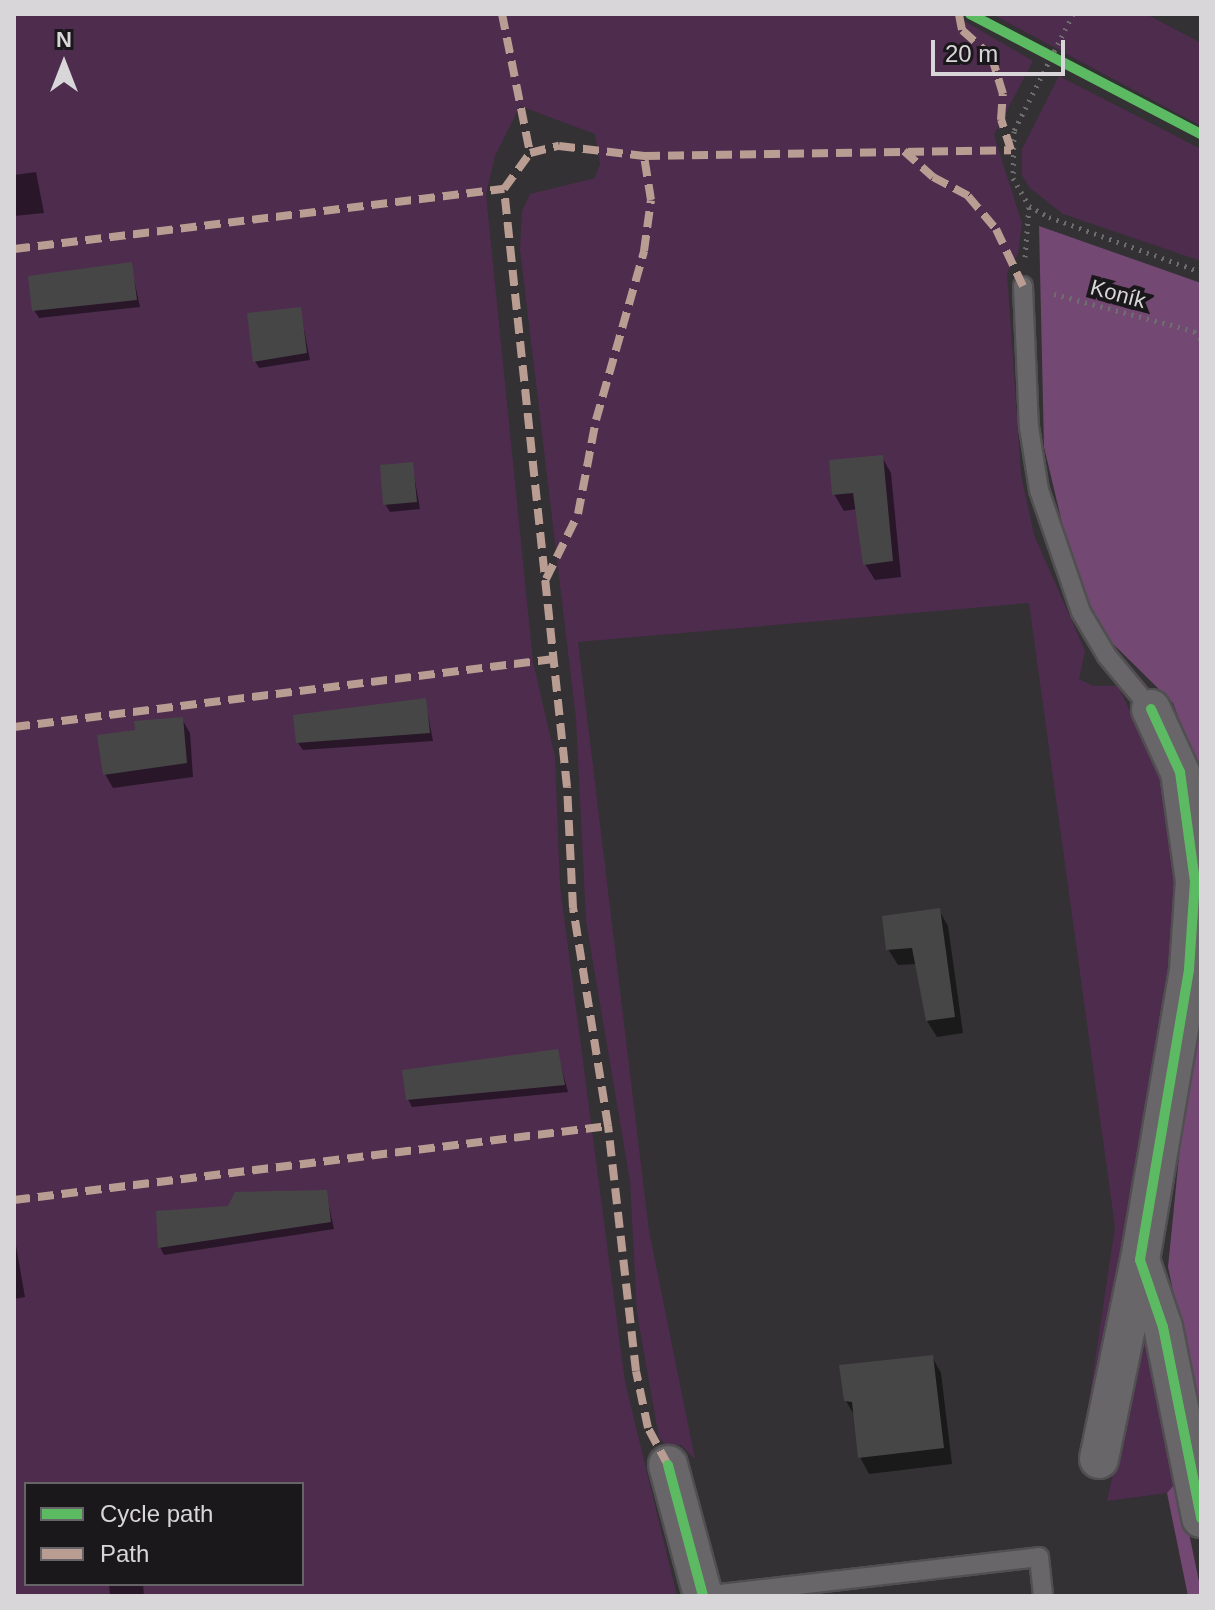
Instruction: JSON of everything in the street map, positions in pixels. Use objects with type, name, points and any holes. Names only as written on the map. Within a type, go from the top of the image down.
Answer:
[{"type":"street","points":[[1099,1459],[1195,970],[1194,852],[1180,772],[1151,709]]},
{"type":"street","points":[[1140,1260],[1163,1327],[1201,1518]]},
{"type":"street","points":[[668,1465],[703,1596]]},
{"type":"lane","points":[[1023,286],[1029,427],[1039,490],[1081,612],[1107,656],[1151,709]]},
{"type":"lane","points":[[703,1596],[1039,1557],[1043,1596]]},
{"type":"path","points":[[1023,286],[1029,206],[1013,178],[1011,150],[1018,122],[1073,14]]},
{"type":"path","points":[[1044,52],[1070,66]]},
{"type":"path","points":[[1029,206],[1201,272]]},
{"type":"shaded area","points":[[14,14],[952,14],[1033,61],[994,135],[1022,223],[1018,254],[1007,273],[1021,475],[1034,535],[1085,651],[1079,679],[1093,686],[1118,686],[1170,796],[1178,861],[1172,952],[1088,1460],[1080,1461],[1115,1227],[1029,603],[578,642],[649,1231],[695,1459],[681,1445],[666,1445],[659,1438],[637,1313],[630,1181],[586,921],[576,719],[520,249],[522,211],[530,194],[595,178],[600,164],[595,134],[520,106],[495,156],[486,194],[533,662],[555,757],[560,886],[625,1382],[677,1596],[14,1596]]},
{"type":"shaded area","points":[[992,14],[1146,14],[1201,43],[1201,126]]},
{"type":"shaded area","points":[[1059,76],[1201,149],[1201,261],[1063,214],[1030,188],[1022,176],[1022,149]]},
{"type":"shaded area","points":[[1039,226],[1201,283],[1201,777],[1173,703],[1103,634],[1087,606],[1064,531],[1044,447]]},
{"type":"shaded area","points":[[1201,1027],[1201,1424],[1168,1267],[1181,1136],[1194,1044]]},
{"type":"shaded area","points":[[1145,1326],[1178,1480],[1167,1493],[1107,1501]]},
{"type":"shaded area","points":[[1178,1480],[1201,1596],[1188,1596],[1167,1493]]},
{"type":"building","points":[[132,262],[137,300],[32,311],[28,276]]},
{"type":"building","points":[[301,307],[307,353],[253,362],[247,313]]},
{"type":"building","points":[[883,455],[893,561],[863,565],[853,493],[832,495],[829,460]]},
{"type":"building","points":[[413,462],[417,502],[383,505],[380,465]]},
{"type":"building","points":[[426,698],[430,733],[296,743],[293,715]]},
{"type":"building","points":[[183,717],[187,763],[103,775],[97,735],[135,730],[134,721]]},
{"type":"building","points":[[940,908],[955,1017],[926,1021],[912,948],[886,950],[882,916]]},
{"type":"building","points":[[558,1049],[565,1085],[406,1100],[402,1070]]},
{"type":"building","points":[[327,1190],[331,1222],[158,1248],[156,1211],[228,1206],[235,1192]]},
{"type":"building","points":[[933,1355],[944,1448],[858,1458],[852,1402],[844,1401],[839,1365]]},
{"type":"marked path","points":[[502,14],[530,153]]},
{"type":"marked path","points":[[668,1465],[648,1428],[636,1371],[608,1126],[573,908],[567,787],[504,189],[530,153],[559,146],[644,156],[1011,150],[1001,120],[1003,94],[992,57],[962,30],[959,14]]},
{"type":"marked path","points":[[904,151],[933,177],[968,196],[996,229],[1023,286]]},
{"type":"marked path","points":[[546,579],[578,514],[596,420],[644,251],[651,200],[644,156]]},
{"type":"marked path","points":[[14,249],[504,189]]},
{"type":"marked path","points":[[14,727],[554,659]]},
{"type":"marked path","points":[[14,1200],[608,1126]]},
{"type":"cycle path","points":[[970,14],[1201,134]]},
{"type":"cycle path","points":[[1151,709],[1180,772],[1195,881],[1189,970],[1140,1260],[1163,1327],[1201,1518]]},
{"type":"cycle path","points":[[668,1465],[703,1596]]}]
